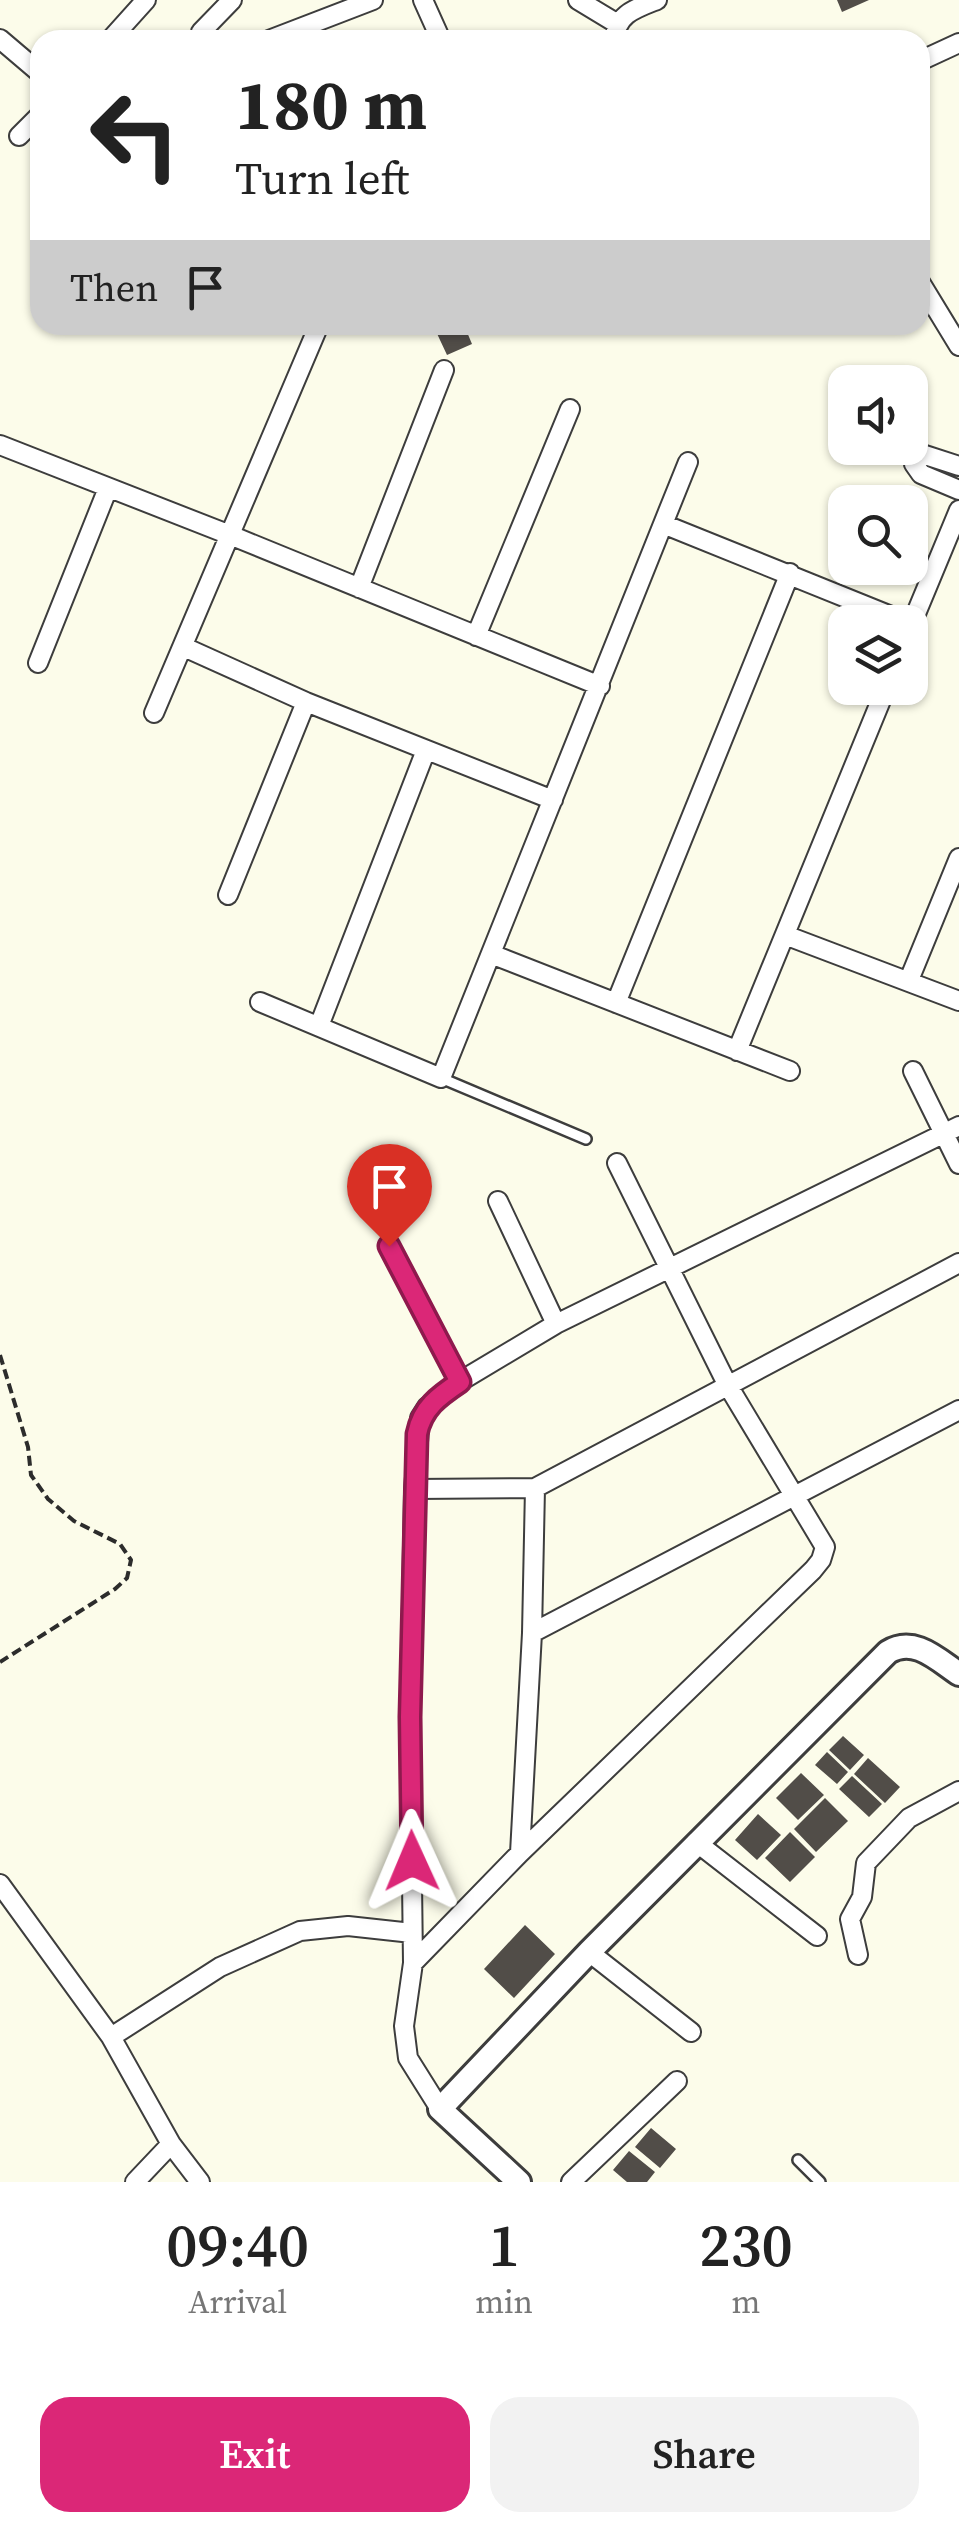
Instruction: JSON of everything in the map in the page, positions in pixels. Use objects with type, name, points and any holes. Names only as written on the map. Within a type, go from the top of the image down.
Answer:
[{"type":"street","points":[[119,30],[146,0]]},
{"type":"street","points":[[204,30],[232,0]]},
{"type":"street","points":[[296,30],[373,0]]},
{"type":"street","points":[[423,0],[436,30]]},
{"type":"street","points":[[578,0],[613,30]]},
{"type":"street","points":[[616,30],[626,13],[657,0]]},
{"type":"street","points":[[0,38],[30,64]]},
{"type":"street","points":[[930,57],[957,49]]},
{"type":"street","points":[[20,136],[30,126]]},
{"type":"street","points":[[930,298],[959,346]]},
{"type":"street","points":[[154,714],[315,335]]},
{"type":"street","points":[[360,588],[444,370]]},
{"type":"street","points":[[476,636],[570,409]]},
{"type":"street","points":[[0,445],[230,534],[600,686]]},
{"type":"street","points":[[959,466],[922,454],[914,464],[921,474],[959,490]]},
{"type":"street","points":[[260,1002],[441,1078],[688,462]]},
{"type":"street","points":[[38,663],[108,488]]},
{"type":"street","points":[[918,605],[959,510]]},
{"type":"street","points":[[664,524],[863,605]]},
{"type":"street","points":[[616,1003],[790,573]]},
{"type":"street","points":[[184,647],[306,702],[552,800]]},
{"type":"street","points":[[228,895],[306,702]]},
{"type":"street","points":[[738,1050],[879,705]]},
{"type":"street","points":[[319,1026],[426,750]]},
{"type":"street","points":[[909,980],[959,858]]},
{"type":"street","points":[[785,935],[959,1000]]},
{"type":"street","points":[[491,954],[790,1071]]},
{"type":"street","points":[[913,1071],[951,1130],[959,1164]]},
{"type":"street","points":[[519,2182],[440,2110],[408,2058],[404,2026],[413,1963],[414,1488],[420,1418],[427,1406],[460,1382],[556,1324],[951,1130]]},
{"type":"street","points":[[413,1963],[520,1853],[822,1560],[825,1547],[727,1384],[617,1164]]},
{"type":"street","points":[[498,1201],[556,1324]]},
{"type":"street","points":[[389,1246],[460,1382]]},
{"type":"street","points":[[414,1488],[535,1488],[959,1263]]},
{"type":"street","points":[[532,1633],[959,1410]]},
{"type":"street","points":[[520,1853],[535,1488]]},
{"type":"street","points":[[440,2110],[696,1842],[894,1648],[914,1646],[959,1674]]},
{"type":"street","points":[[858,1955],[850,1919],[862,1897],[866,1862],[908,1818],[959,1791]]},
{"type":"street","points":[[696,1842],[816,1936]]},
{"type":"street","points":[[0,1884],[112,2036],[172,2144],[200,2182]]},
{"type":"street","points":[[112,2036],[220,1967],[300,1930],[348,1926],[412,1934]]},
{"type":"street","points":[[588,1952],[691,2032]]},
{"type":"street","points":[[573,2181],[677,2082]]},
{"type":"street","points":[[135,2182],[172,2144]]},
{"type":"lane","points":[[441,1078],[586,1139]]},
{"type":"lane","points":[[798,2160],[820,2182]]},
{"type":"path","points":[[0,1356],[24,1428],[32,1475],[48,1499],[74,1520],[120,1544],[131,1560],[127,1578],[115,1589],[0,1662]]},
{"type":"building","points":[[837,0],[869,0],[842,12]]},
{"type":"building","points":[[438,335],[468,335],[472,344],[447,355]]},
{"type":"building","points":[[843,1736],[864,1755],[850,1770],[829,1750]]},
{"type":"building","points":[[827,1752],[848,1772],[837,1784],[815,1765]]},
{"type":"building","points":[[868,1758],[900,1787],[885,1803],[854,1774]]},
{"type":"building","points":[[801,1773],[824,1795],[798,1820],[776,1798]]},
{"type":"building","points":[[852,1776],[882,1804],[869,1817],[839,1789]]},
{"type":"building","points":[[825,1798],[848,1821],[816,1852],[794,1829]]},
{"type":"building","points":[[758,1814],[781,1835],[757,1860],[735,1840]]},
{"type":"building","points":[[790,1832],[815,1857],[790,1882],[765,1858]]},
{"type":"building","points":[[525,1925],[555,1954],[514,1998],[484,1969]]},
{"type":"building","points":[[651,2128],[676,2149],[660,2168],[635,2147]]},
{"type":"building","points":[[629,2151],[655,2172],[647,2182],[627,2182],[613,2170]]},
{"type":"route","points":[[389,1246],[460,1382],[427,1406],[417,1434],[410,1717],[412,1861]]}]
